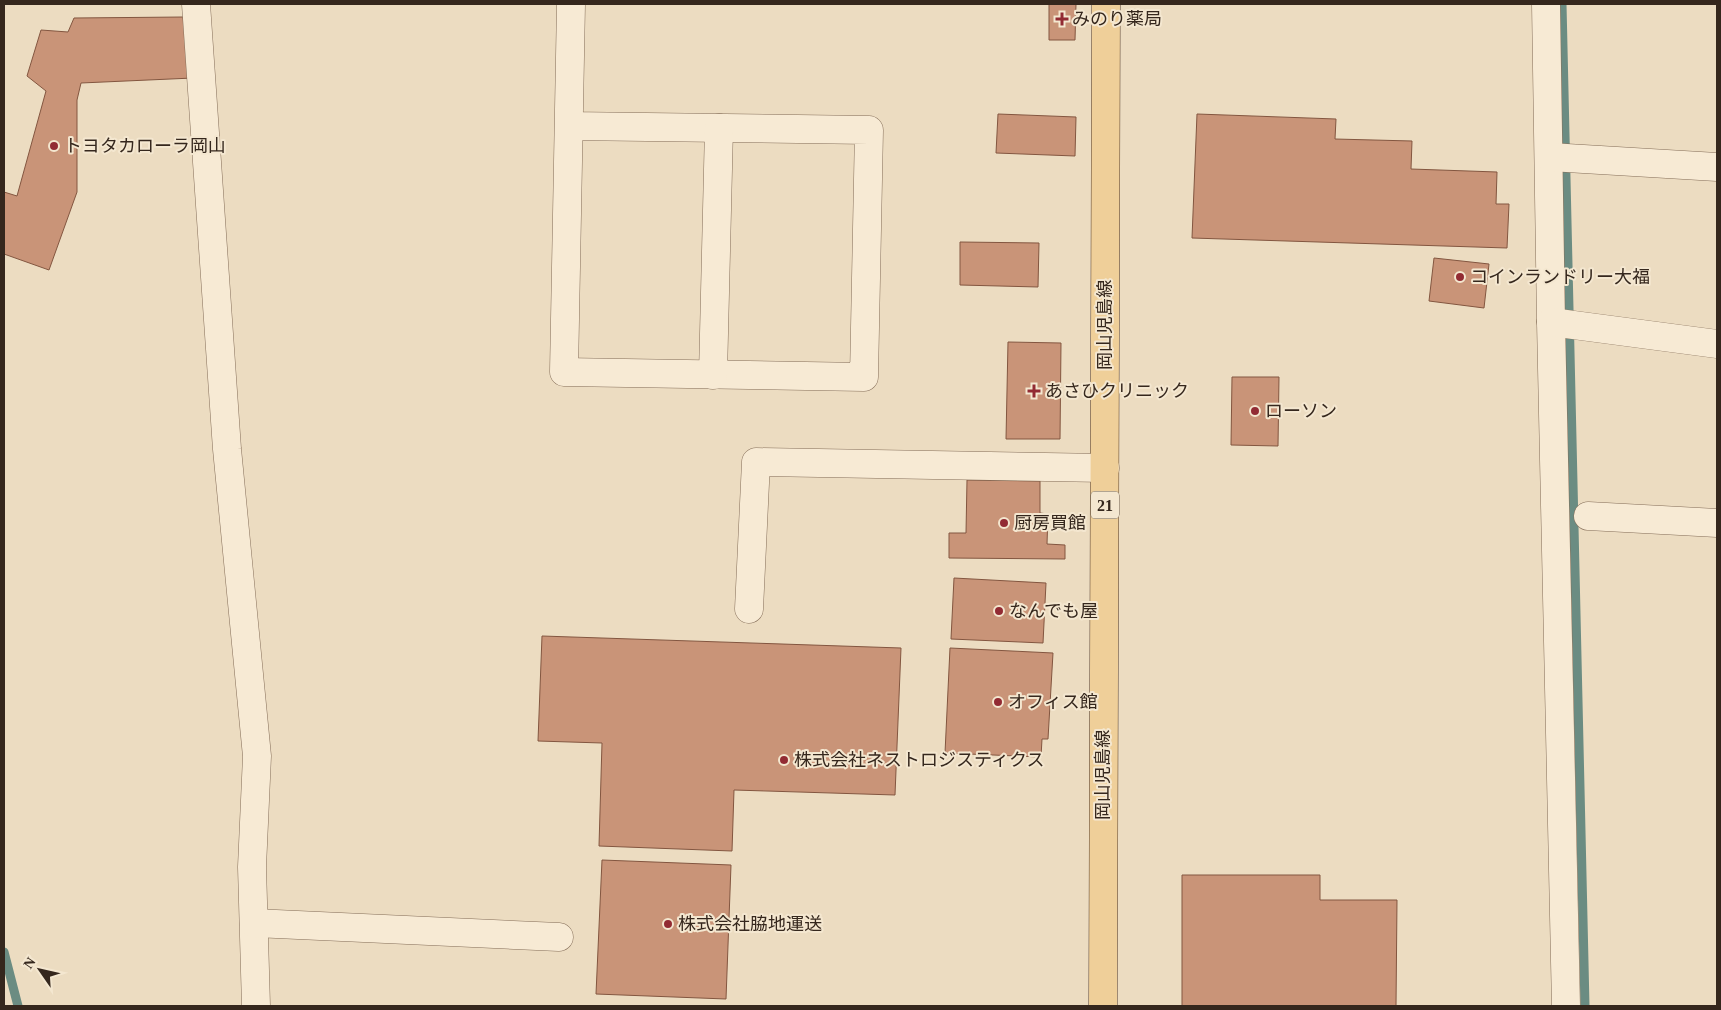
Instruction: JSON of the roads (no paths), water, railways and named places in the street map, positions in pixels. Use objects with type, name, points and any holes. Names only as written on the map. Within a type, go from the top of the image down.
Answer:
[{"type":"main road","name":"岡山児島線","points":[[1103,1006],[1106,4]]},
{"type":"street","points":[[196,4],[227,449],[257,756],[252,867],[256,1006]]},
{"type":"street","points":[[569,126],[869,130],[864,377],[564,372],[571,4]]},
{"type":"street","points":[[1546,4],[1560,158],[1566,1006]]},
{"type":"street","points":[[712,375],[719,128]]},
{"type":"street","points":[[1560,158],[1717,167]]},
{"type":"street","points":[[1562,323],[1717,344]]},
{"type":"street","points":[[750,609],[756,462],[1105,468]]},
{"type":"street","points":[[1588,516],[1717,523]]},
{"type":"street","points":[[254,923],[559,937]]},
{"type":"waterway","points":[[1562,4],[1585,1006]]},
{"type":"waterway","points":[[4,952],[18,1006]]},
{"type":"place","name":"みのり薬局","points":[[1062,19]]},
{"type":"place","name":"トヨタカローラ岡山","points":[[54,146]]},
{"type":"place","name":"コインランドリー大福","points":[[1460,277]]},
{"type":"place","name":"あさひクリニック","points":[[1034,391]]},
{"type":"place","name":"ローソン","points":[[1255,411]]},
{"type":"place","name":"厨房買館","points":[[1004,523]]},
{"type":"place","name":"なんでも屋","points":[[999,611]]},
{"type":"place","name":"オフィス館","points":[[998,702]]},
{"type":"place","name":"株式会社ネストロジスティクス","points":[[784,760]]},
{"type":"place","name":"株式会社脇地運送","points":[[668,924]]}]
